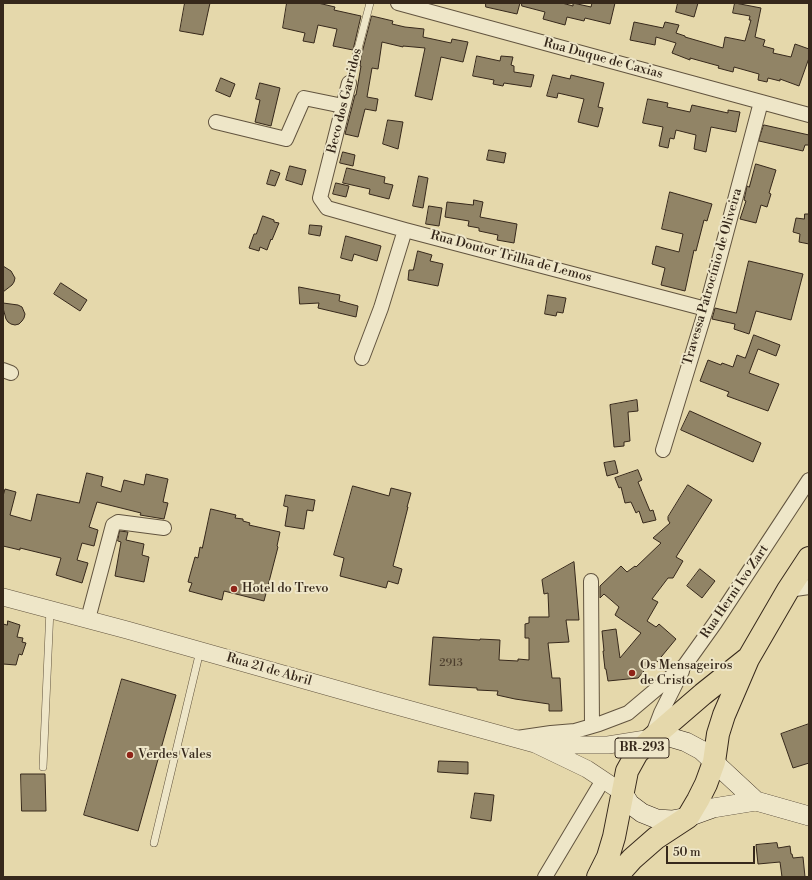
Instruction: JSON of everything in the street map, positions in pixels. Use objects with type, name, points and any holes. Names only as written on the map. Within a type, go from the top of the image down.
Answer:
[{"type":"highway","name":"BR-293","points":[[616,877],[632,859],[656,838],[688,817],[706,784],[714,762],[718,734],[724,715],[748,658],[799,588],[809,558]]},
{"type":"highway","name":"BR-293","points":[[598,877],[608,857],[614,837],[627,771],[637,753],[703,694],[748,658]]},
{"type":"main road","points":[[652,738],[669,738],[686,742],[701,750],[756,801]]},
{"type":"main road","points":[[623,794],[630,804],[642,814],[657,819],[672,820],[688,817],[712,808],[756,801],[809,816]]},
{"type":"street","name":"Rua Duque de Caxias","points":[[398,3],[809,115]]},
{"type":"street","name":"Beco dos Garridos","points":[[320,198],[349,82]]},
{"type":"street","points":[[216,122],[286,139],[304,98],[343,106]]},
{"type":"street","name":"Travessa Patrocínio de Oliveira","points":[[663,450],[706,309],[761,102]]},
{"type":"street","name":"Rua Doutor Trilha de Lemos","points":[[320,198],[327,208],[706,309]]},
{"type":"street","points":[[362,358],[381,308],[406,230]]},
{"type":"street","name":"Rua Herni Ivo Zart","points":[[515,738],[575,731],[628,713],[685,665],[715,623],[809,480]]},
{"type":"street","points":[[88,619],[113,525],[118,522],[164,528]]},
{"type":"street","points":[[591,581],[592,726]]},
{"type":"street","name":"Rua 21 de Abril","points":[[3,597],[88,619],[535,744],[587,769],[623,794]]},
{"type":"street","points":[[652,738],[661,713],[685,665]]},
{"type":"street","name":"Rua 21 de Abril","points":[[535,744],[608,745],[652,738]]},
{"type":"street","points":[[545,877],[603,780]]},
{"type":"lane","name":"Beco dos Garridos","points":[[349,82],[370,3]]},
{"type":"lane","points":[[44,767],[50,609]]},
{"type":"lane","points":[[154,843],[200,650]]},
{"type":"building","points":[[185,3],[210,3],[203,35],[180,31]]},
{"type":"building","points":[[287,3],[318,3],[335,7],[334,10],[361,16],[353,50],[333,46],[337,29],[318,25],[314,43],[303,41],[305,33],[283,28]]},
{"type":"building","points":[[486,3],[520,3],[517,14],[486,7]]},
{"type":"building","points":[[522,3],[562,3],[573,6],[573,3],[591,7],[592,3],[615,3],[610,24],[585,18],[584,21],[567,17],[565,25],[543,19],[545,12],[522,6]]},
{"type":"building","points":[[678,3],[698,3],[694,17],[676,12]]},
{"type":"building","points":[[735,3],[761,8],[755,37],[765,40],[763,46],[774,49],[773,53],[791,57],[795,44],[809,49],[809,58],[799,86],[780,79],[780,81],[768,78],[767,82],[758,80],[759,74],[734,67],[733,72],[718,68],[719,66],[690,58],[690,60],[672,53],[676,43],[656,37],[655,45],[630,40],[634,22],[663,28],[665,22],[679,25],[676,33],[723,48],[725,37],[745,41],[751,20],[749,20],[750,16],[733,13]]},
{"type":"building","points":[[372,16],[393,21],[392,24],[424,29],[423,37],[451,43],[452,39],[468,42],[463,62],[441,57],[432,100],[415,96],[425,48],[403,47],[382,42],[378,69],[372,68],[367,97],[378,99],[376,111],[365,109],[358,137],[345,134],[356,95],[361,57]]},
{"type":"building","points":[[477,56],[500,61],[501,56],[513,57],[511,65],[514,66],[514,72],[534,75],[531,87],[504,83],[503,86],[493,84],[494,80],[473,76]]},
{"type":"building","points":[[553,75],[570,79],[571,75],[604,83],[598,107],[603,108],[598,127],[578,122],[584,99],[558,93],[557,98],[547,96]]},
{"type":"building","points":[[221,78],[235,84],[230,97],[216,91]]},
{"type":"building","points":[[260,83],[280,88],[271,126],[255,122],[260,100],[256,99]]},
{"type":"building","points":[[648,99],[668,103],[667,107],[690,112],[692,105],[728,113],[728,110],[740,112],[736,132],[711,127],[706,152],[694,149],[696,135],[676,130],[674,139],[670,138],[668,148],[659,146],[663,127],[643,123]]},
{"type":"building","points":[[388,120],[403,122],[398,149],[383,144]]},
{"type":"building","points":[[764,125],[809,135],[809,145],[805,145],[803,151],[759,141]]},
{"type":"building","points":[[489,150],[506,153],[504,163],[487,160]]},
{"type":"building","points":[[343,152],[355,155],[353,166],[340,163]]},
{"type":"building","points":[[756,164],[776,170],[769,193],[771,194],[767,207],[761,205],[756,223],[740,219],[746,201],[744,200],[747,186],[749,187]]},
{"type":"building","points":[[290,166],[306,170],[302,185],[286,180]]},
{"type":"building","points":[[347,168],[385,177],[384,183],[393,185],[389,199],[369,194],[370,189],[343,183]]},
{"type":"building","points":[[271,170],[280,173],[275,186],[267,184]]},
{"type":"building","points":[[419,176],[428,178],[423,208],[413,206]]},
{"type":"building","points":[[336,183],[349,186],[346,197],[333,194]]},
{"type":"building","points":[[670,192],[712,204],[707,221],[704,220],[696,251],[694,250],[685,291],[661,285],[665,268],[652,264],[656,246],[679,252],[683,234],[662,229]]},
{"type":"building","points":[[474,200],[483,202],[480,217],[517,224],[514,243],[497,240],[498,235],[479,231],[479,228],[468,226],[469,221],[445,217],[447,202],[473,205]]},
{"type":"building","points":[[429,206],[442,208],[439,226],[426,224]]},
{"type":"building","points":[[805,214],[809,214],[809,244],[799,242],[800,234],[793,232],[796,218],[804,219]]},
{"type":"building","points":[[263,216],[279,223],[267,250],[260,247],[259,251],[249,248]]},
{"type":"building","points":[[310,225],[322,226],[320,236],[309,234]]},
{"type":"building","points":[[346,236],[381,246],[377,261],[354,254],[352,261],[341,258]]},
{"type":"building","points":[[418,251],[432,255],[430,261],[443,264],[438,286],[408,280],[409,270],[413,270]]},
{"type":"building","points":[[749,261],[803,274],[791,320],[756,311],[749,334],[734,329],[735,324],[712,319],[715,308],[736,313]]},
{"type":"building","points":[[3,266],[11,271],[15,278],[12,285],[3,292]]},
{"type":"building","points":[[61,283],[87,300],[80,311],[54,294]]},
{"type":"building","points":[[299,287],[340,295],[339,301],[358,306],[356,317],[318,308],[319,303],[300,304]]},
{"type":"building","points":[[548,295],[566,298],[563,313],[557,312],[556,316],[545,314]]},
{"type":"building","points":[[3,303],[22,307],[25,314],[24,318],[19,324],[15,325],[8,322],[3,308]]},
{"type":"building","points":[[754,335],[780,345],[776,356],[758,349],[749,373],[779,384],[768,411],[727,396],[729,392],[700,381],[708,360],[721,365],[722,363],[733,367],[737,355],[745,358]]},
{"type":"building","points":[[637,400],[638,411],[628,412],[630,441],[624,442],[624,446],[614,447],[610,405]]},
{"type":"building","points":[[690,411],[761,443],[753,462],[681,430]]},
{"type":"building","points":[[615,461],[618,473],[607,476],[604,463]]},
{"type":"building","points":[[638,470],[642,480],[638,482],[650,511],[653,510],[656,520],[643,523],[639,511],[636,513],[631,502],[625,503],[621,487],[619,488],[615,478]]},
{"type":"building","points":[[87,473],[103,477],[101,486],[121,492],[124,480],[144,485],[146,474],[168,479],[163,502],[168,503],[164,519],[140,515],[141,513],[97,502],[89,527],[98,530],[94,546],[82,543],[77,560],[88,563],[82,583],[56,575],[61,558],[20,548],[20,550],[3,546],[3,496],[5,489],[16,492],[10,515],[31,521],[37,494],[79,503]]},
{"type":"building","points":[[688,485],[712,500],[676,557],[683,561],[673,578],[668,578],[652,599],[658,602],[647,621],[656,627],[659,624],[676,639],[652,668],[649,665],[638,678],[608,681],[605,669],[602,631],[616,629],[620,658],[641,633],[615,615],[619,607],[604,594],[600,598],[600,586],[621,566],[627,572],[635,566],[636,567],[661,543],[653,538],[670,523],[668,517]]},
{"type":"building","points":[[353,486],[389,496],[391,488],[411,493],[393,566],[402,569],[398,584],[388,581],[386,588],[340,576],[344,558],[334,555]]},
{"type":"building","points":[[286,495],[315,500],[313,511],[307,510],[304,529],[285,526],[288,507],[284,506]]},
{"type":"building","points":[[211,509],[236,515],[235,518],[243,519],[243,521],[250,523],[249,525],[280,532],[278,547],[264,601],[224,591],[222,600],[189,591],[192,583],[188,582],[195,557],[198,558],[200,547],[202,548]]},
{"type":"building","points":[[120,531],[128,532],[126,540],[144,544],[142,555],[149,557],[144,582],[115,576],[121,542],[118,541]]},
{"type":"building","points":[[574,562],[579,620],[566,620],[569,642],[548,643],[552,678],[560,678],[562,711],[549,711],[549,704],[497,695],[498,691],[429,685],[433,637],[500,640],[499,660],[529,660],[529,638],[525,638],[525,624],[529,623],[529,617],[549,617],[548,593],[544,594],[542,580]]},
{"type":"building","points":[[700,569],[715,581],[702,598],[687,586]]},
{"type":"building","points":[[8,621],[20,625],[17,637],[23,638],[22,642],[26,643],[22,655],[19,654],[16,665],[3,664],[3,624],[7,625]]},
{"type":"building","name":"Verdes Vales","points":[[122,679],[176,695],[138,831],[84,815]]},
{"type":"building","points":[[809,724],[809,763],[793,768],[781,734]]},
{"type":"building","points":[[439,761],[468,762],[468,774],[438,772]]},
{"type":"building","points":[[21,774],[45,774],[46,811],[22,811]]},
{"type":"building","points":[[475,793],[494,795],[491,821],[471,818]]},
{"type":"building","points":[[777,843],[778,848],[790,846],[793,858],[803,857],[805,877],[782,877],[780,862],[758,864],[756,845]]},
{"type":"place","name":"Hotel do Trevo","points":[[234,589]]},
{"type":"place","name":"Os Mensageiros de Cristo","points":[[632,673]]},
{"type":"place","name":"Verdes Vales","points":[[130,755]]}]
